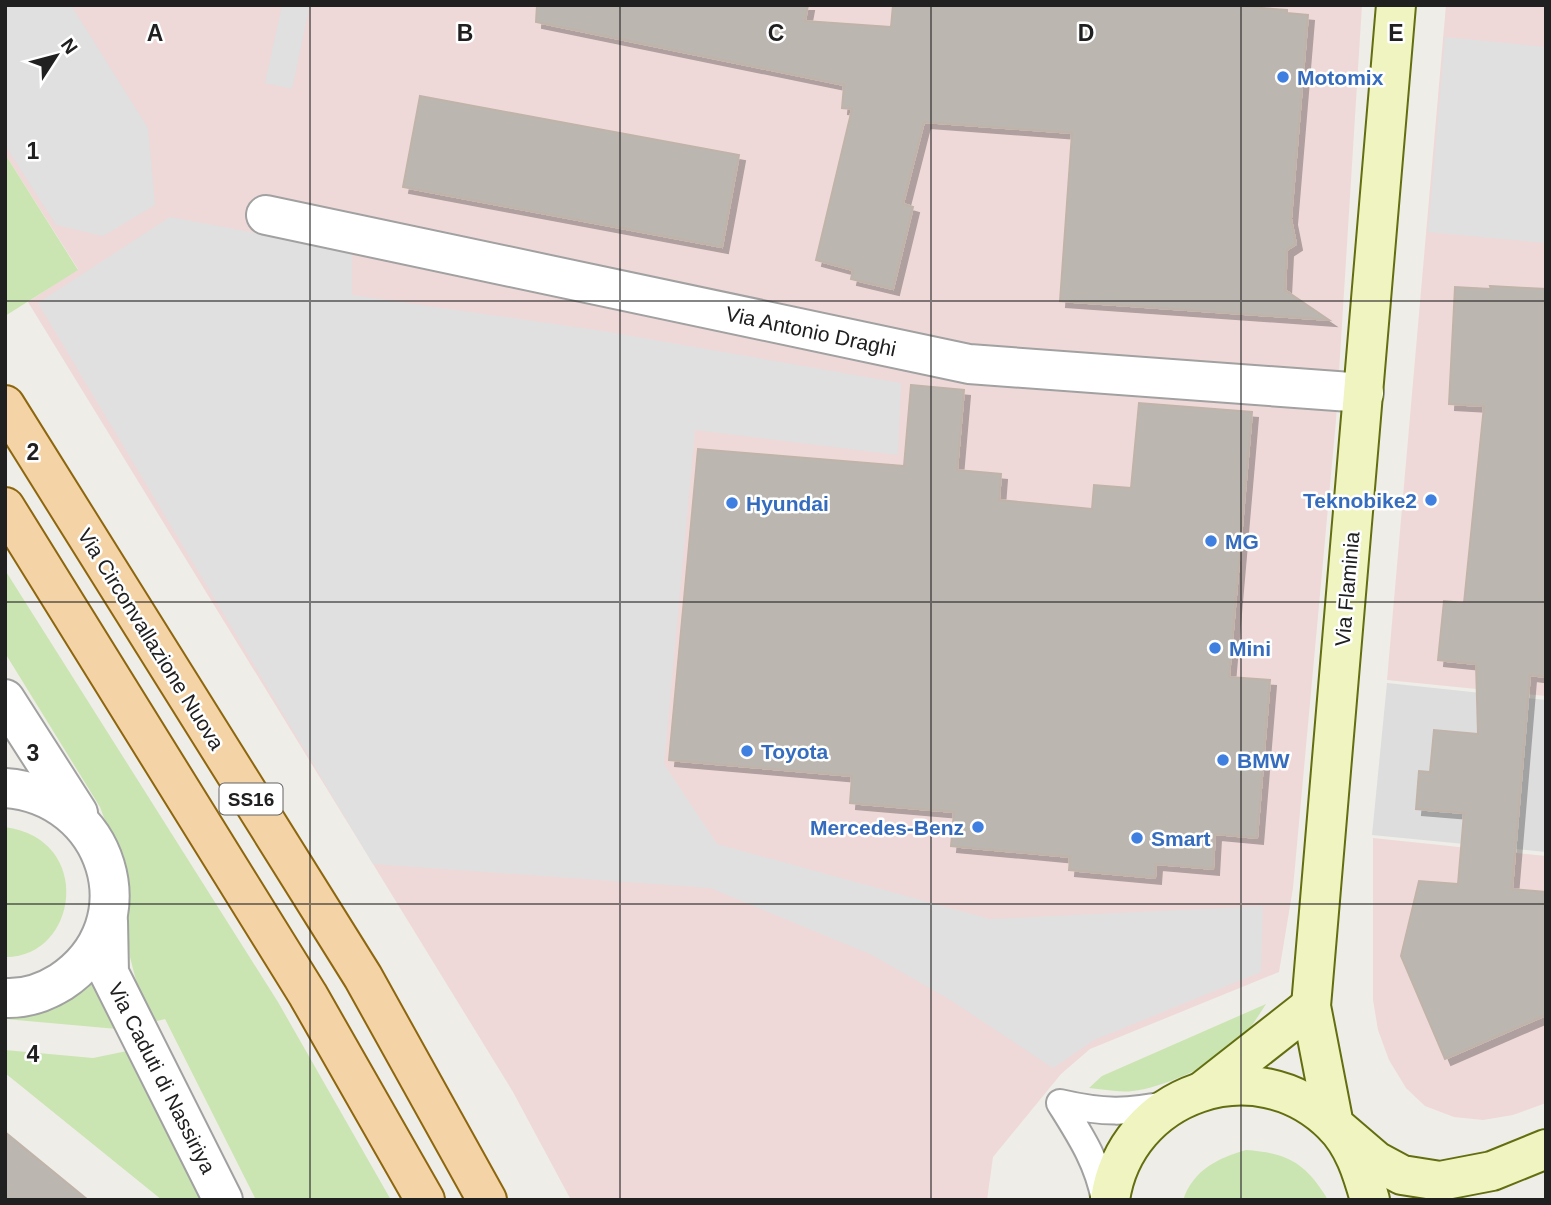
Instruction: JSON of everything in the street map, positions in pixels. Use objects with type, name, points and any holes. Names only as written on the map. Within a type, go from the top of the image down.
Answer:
[{"type":"main road","name":"Via Circonvallazione Nuova","points":[[5,405],[363,977],[487,1200]]},
{"type":"main road","name":"SS16","points":[[5,508],[308,995],[425,1200]]},
{"type":"street","name":"Via Flaminia","points":[[1334,1125],[1311,1006],[1396,5]]},
{"type":"street","name":"Via Antonio Draghi","points":[[266,215],[969,364],[1364,393]]},
{"type":"street","name":"Via Caduti di Nassiriya","points":[[5,699],[92,836],[107,871],[109,884],[109,973],[223,1200]]},
{"type":"street","name":"Via Caduti di Nassiriya","points":[[5,788],[27,790],[52,800],[74,815],[92,836]]},
{"type":"street","name":"Via Caduti di Nassiriya","points":[[5,998],[33,995],[68,977],[94,948],[101,936],[107,913]]},
{"type":"street","points":[[1107,1200],[1125,1152],[1145,1125],[1188,1097],[1311,1006]]},
{"type":"street","name":"Via Flaminia","points":[[1188,1097],[1239,1085],[1265,1088],[1291,1096],[1314,1108],[1334,1125],[1358,1160],[1370,1200]]},
{"type":"street","points":[[1334,1125],[1402,1175],[1440,1181],[1492,1171],[1546,1149]]},
{"type":"lane","points":[[1107,1200],[1090,1150],[1060,1103],[1096,1111],[1136,1111],[1188,1097]]},
{"type":"shaded area","points":[[5,5],[1362,5],[1336,420],[1293,888],[1279,972],[1090,1049],[1061,1074],[993,1157],[987,1200],[571,1200],[513,1092],[28,302],[78,269],[5,154]]},
{"type":"shaded area","points":[[5,5],[71,5],[148,128],[155,205],[103,236],[56,225],[5,145]]},
{"type":"shaded area","points":[[282,5],[310,5],[292,89],[265,83]]},
{"type":"shaded area","points":[[1446,5],[1546,5],[1546,696],[1387,680]]},
{"type":"shaded area","points":[[1445,37],[1546,47],[1546,243],[1428,232]]},
{"type":"shaded area","points":[[170,217],[352,251],[352,295],[603,331],[901,383],[898,455],[695,430],[664,764],[717,844],[990,919],[1263,906],[1261,972],[1094,1040],[1053,1068],[952,1001],[872,955],[710,888],[373,864],[38,303]]},
{"type":"shaded area","points":[[1387,683],[1546,700],[1546,852],[1372,835]]},
{"type":"shaded area","points":[[1373,838],[1546,856],[1546,1103],[1513,1115],[1483,1120],[1454,1117],[1425,1106],[1406,1088],[1389,1060],[1378,1030],[1373,1000]]},
{"type":"green space","points":[[5,154],[78,270],[5,316]]},
{"type":"green space","points":[[5,570],[278,1002],[391,1200],[256,1200],[165,1019],[153,1022],[139,992],[130,957],[119,858],[100,807],[5,653]]},
{"type":"green space","points":[[5,827],[34,836],[53,853],[64,874],[66,897],[61,919],[48,939],[30,952],[5,957]]},
{"type":"green space","points":[[90,978],[117,1029],[5,1019],[32,1014]]},
{"type":"green space","points":[[1266,1004],[1251,1027],[1233,1047],[1200,1068],[1171,1081],[1133,1091],[1089,1088],[1102,1076]]},
{"type":"green space","points":[[5,1050],[93,1058],[127,1051],[203,1200],[162,1200],[5,1073]]},
{"type":"green space","points":[[1246,1150],[1274,1154],[1295,1163],[1312,1177],[1328,1200],[1183,1200],[1200,1173],[1216,1161]]},
{"type":"building","points":[[537,5],[808,5],[805,21],[891,27],[893,5],[1222,5],[1287,10],[1287,13],[1308,15],[1291,219],[1296,244],[1287,250],[1285,290],[1329,320],[1060,301],[1072,133],[924,122],[903,204],[913,207],[893,289],[851,279],[853,270],[816,260],[852,109],[842,108],[844,85],[536,22]]},
{"type":"building","points":[[420,96],[739,155],[722,247],[403,187]]},
{"type":"building","points":[[1490,286],[1546,289],[1546,677],[1530,675],[1512,889],[1546,892],[1546,1015],[1445,1059],[1401,956],[1419,881],[1458,884],[1464,813],[1416,809],[1419,771],[1430,772],[1434,730],[1478,734],[1476,664],[1438,660],[1444,601],[1464,603],[1484,406],[1449,404],[1455,287],[1491,289]]},
{"type":"building","points":[[911,385],[964,390],[957,470],[1001,474],[999,500],[1092,509],[1094,485],[1131,488],[1139,403],[1252,412],[1229,677],[1270,680],[1257,838],[1215,834],[1213,869],[1156,864],[1155,878],[1069,870],[1070,857],[951,846],[954,812],[850,803],[852,776],[669,760],[698,449],[904,466]]},
{"type":"building","points":[[5,1132],[88,1200],[5,1200]]},
{"type":"place","name":"Motomix","points":[[1283,77]]},
{"type":"place","name":"Teknobike2","points":[[1431,500]]},
{"type":"place","name":"Hyundai","points":[[732,503]]},
{"type":"place","name":"MG","points":[[1211,541]]},
{"type":"place","name":"Mini","points":[[1215,648]]},
{"type":"place","name":"Toyota","points":[[747,751]]},
{"type":"place","name":"BMW","points":[[1223,760]]},
{"type":"place","name":"Mercedes-Benz","points":[[978,827]]},
{"type":"place","name":"Smart","points":[[1137,838]]}]
